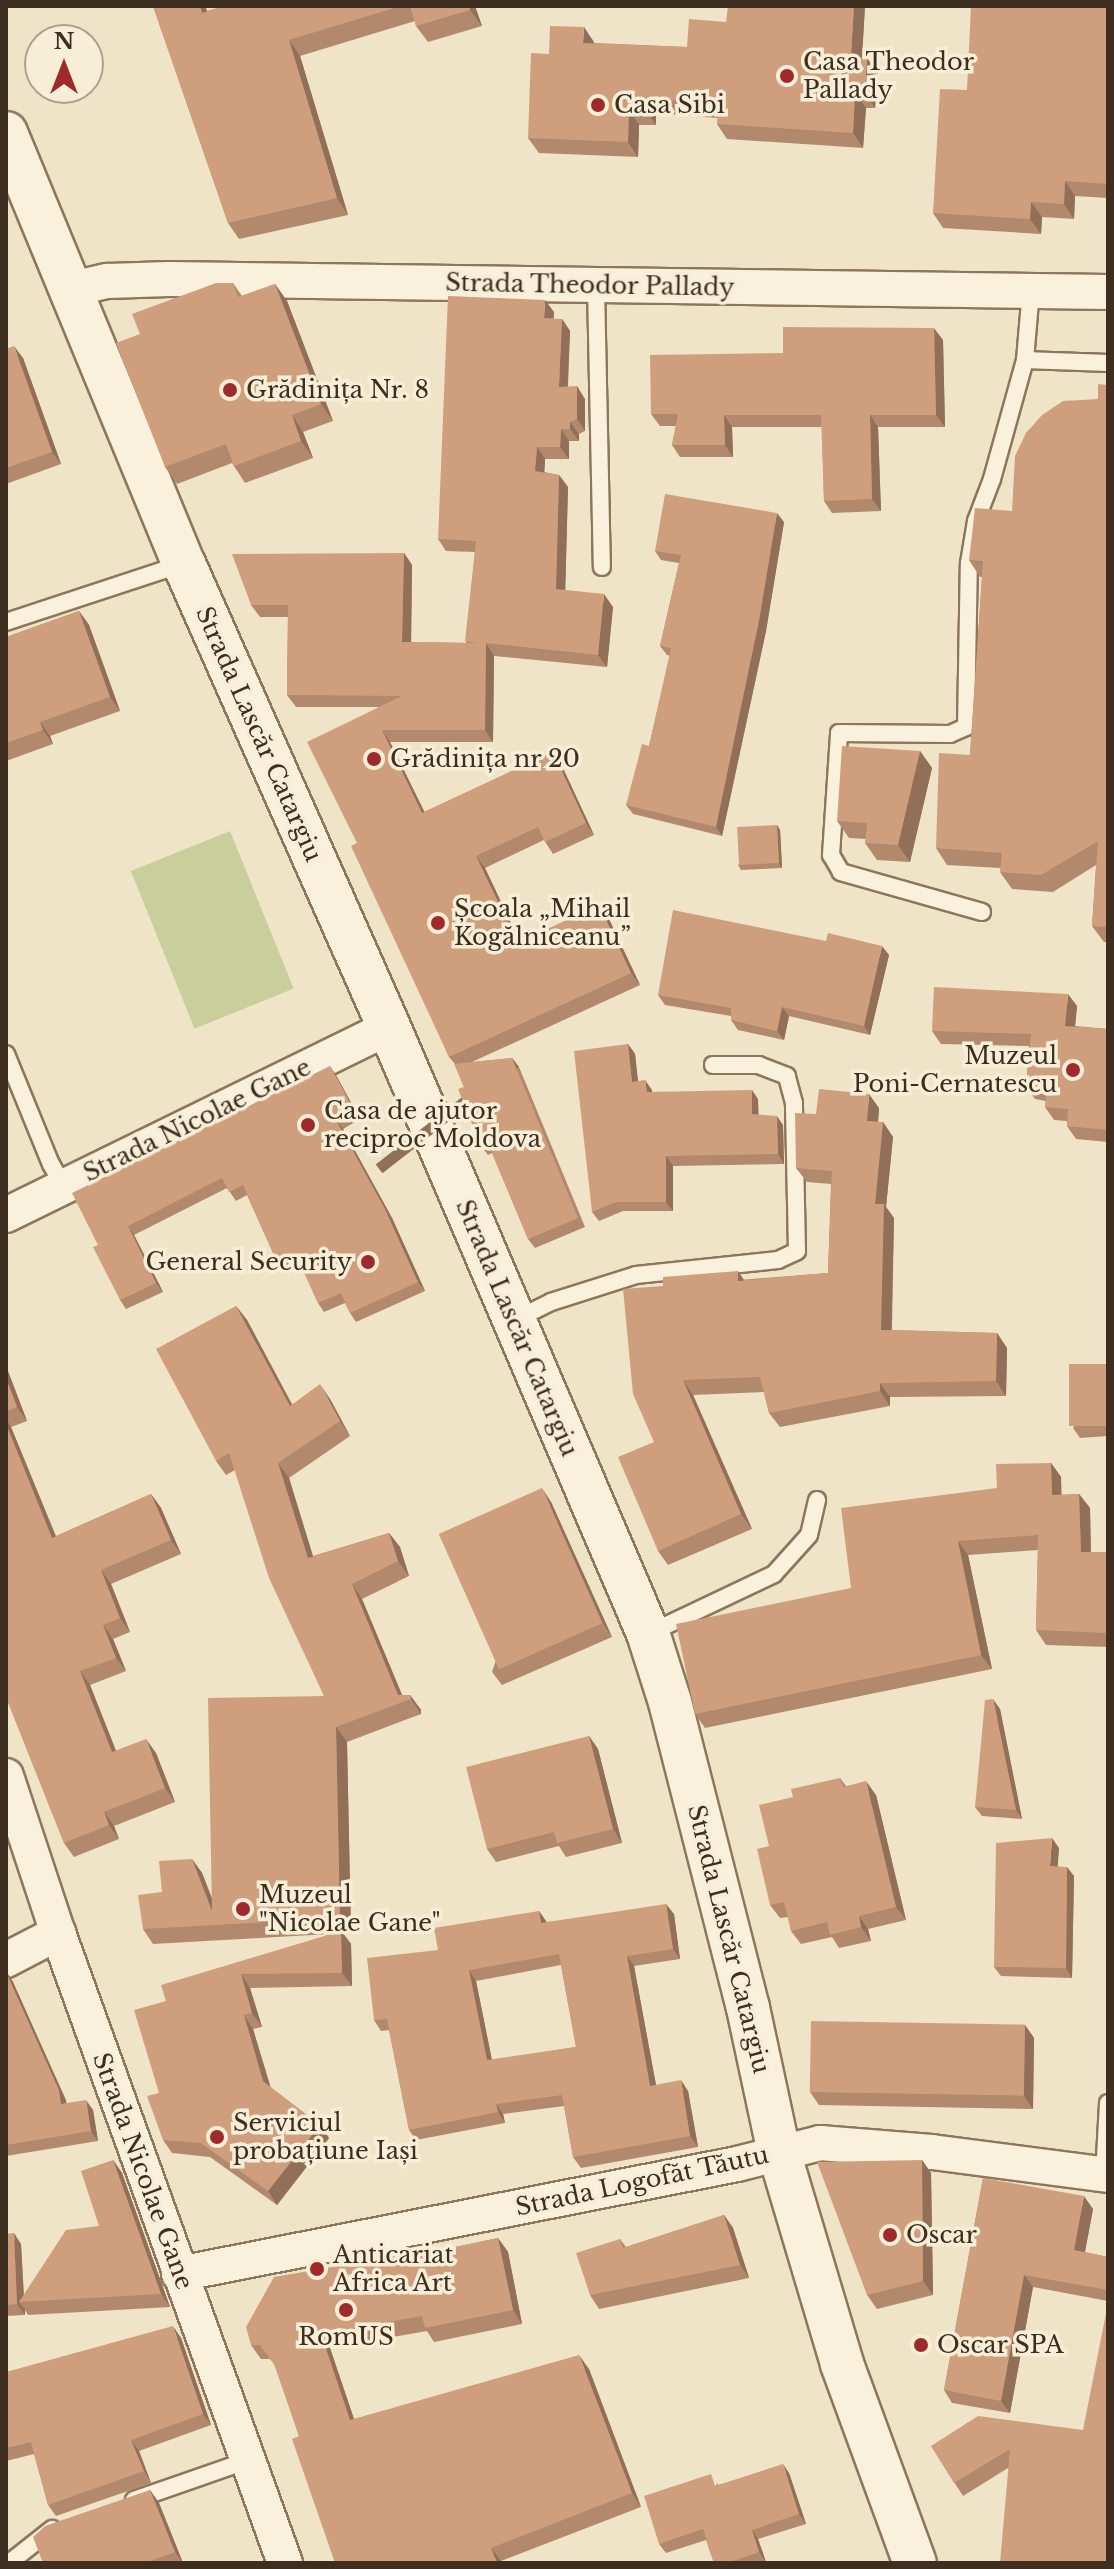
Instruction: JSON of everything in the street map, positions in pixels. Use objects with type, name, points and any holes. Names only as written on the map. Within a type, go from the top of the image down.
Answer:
[{"type":"street","name":"Strada Lascăr Catargiu","points":[[6,133],[184,564],[389,1027],[648,1633],[670,1702],[744,1992],[779,2152],[842,2364],[915,2563]]},
{"type":"street","name":"Strada Theodor Pallady","points":[[72,289],[108,281],[169,279],[1108,292]]},
{"type":"street","name":"Strada Nicolae Gane","points":[[6,1215],[389,1027]]},
{"type":"street","name":"Strada Nicolae Gane","points":[[6,1776],[58,1933],[285,2563]]},
{"type":"street","points":[[6,1960],[58,1933]]},
{"type":"street","name":"Strada Logofăt Tăutu","points":[[179,2274],[737,2164],[820,2143],[932,2152],[1106,2175]]},
{"type":"lane","points":[[596,287],[602,567]]},
{"type":"lane","points":[[982,912],[841,872],[831,855],[839,733],[950,734],[966,727],[969,563],[976,521],[992,479],[1025,360],[1031,290]]},
{"type":"lane","points":[[1025,360],[1108,363]]},
{"type":"lane","points":[[6,622],[184,564]]},
{"type":"lane","points":[[6,1054],[51,1164],[64,1187]]},
{"type":"lane","points":[[513,1321],[551,1302],[636,1275],[778,1260],[797,1251],[794,1103],[787,1076],[759,1065],[713,1065]]},
{"type":"lane","points":[[648,1633],[774,1574],[809,1535],[817,1500]]},
{"type":"lane","points":[[1106,2175],[1108,2103]]},
{"type":"lane","points":[[118,2505],[246,2461]]},
{"type":"lane","points":[[9,2563],[49,2530],[62,2525]]},
{"type":"green space","points":[[230,831],[294,989],[194,1029],[131,871]]},
{"type":"building","points":[[153,6],[200,6],[202,13],[224,6],[401,6],[289,40],[337,198],[228,223]]},
{"type":"building","points":[[410,6],[469,6],[470,10],[416,26]]},
{"type":"building","points":[[728,6],[854,6],[851,57],[867,58],[865,94],[855,93],[853,133],[717,124],[719,104],[646,98],[646,111],[629,110],[628,142],[528,138],[531,53],[549,54],[550,26],[584,27],[583,43],[687,47],[689,19],[726,22]]},
{"type":"building","points":[[971,6],[1108,6],[1108,184],[1065,181],[1064,204],[1031,202],[1030,219],[933,213],[940,89],[967,90]]},
{"type":"building","name":"Grădinița Nr. 8","points":[[216,283],[233,283],[238,297],[275,284],[321,404],[292,415],[301,441],[234,466],[226,444],[165,467],[116,343],[140,334],[132,314]]},
{"type":"building","points":[[448,296],[545,300],[544,318],[562,319],[559,387],[577,386],[577,419],[570,422],[570,429],[561,429],[560,447],[537,447],[535,471],[559,475],[556,589],[604,594],[598,655],[486,643],[485,730],[382,730],[422,813],[553,752],[586,823],[545,842],[538,827],[476,856],[518,943],[599,905],[631,973],[449,1057],[351,846],[357,843],[307,742],[402,696],[287,695],[288,605],[251,605],[232,554],[404,553],[402,642],[478,643],[465,641],[476,541],[438,539]]},
{"type":"building","points":[[783,327],[934,328],[936,415],[870,415],[872,499],[824,501],[821,415],[724,415],[725,445],[672,445],[678,414],[651,414],[650,355],[783,353]]},
{"type":"building","points":[[14,346],[52,452],[6,468],[6,349]]},
{"type":"building","points":[[1098,384],[1108,385],[1108,927],[1092,926],[1098,841],[1041,875],[1000,872],[1002,853],[936,848],[939,753],[970,755],[983,561],[969,560],[975,508],[1012,511],[1015,456],[1026,433],[1042,415],[1063,401],[1098,399]]},
{"type":"building","points":[[665,494],[777,513],[759,621],[716,827],[626,805],[642,744],[649,746],[671,648],[660,646],[681,555],[655,551]]},
{"type":"building","points":[[79,611],[110,697],[40,722],[43,730],[6,743],[6,637]]},
{"type":"building","points":[[842,746],[920,751],[898,845],[865,843],[867,823],[837,821]]},
{"type":"building","points":[[777,825],[779,863],[739,865],[737,827]]},
{"type":"building","points":[[673,910],[826,941],[828,933],[882,946],[864,1026],[782,1007],[777,1031],[731,1020],[731,1008],[658,995]]},
{"type":"building","points":[[934,987],[1068,994],[1065,1026],[1108,1029],[1108,1130],[1067,1126],[1068,1109],[1045,1107],[1047,1089],[1026,1087],[1031,1034],[932,1031]]},
{"type":"building","points":[[628,1044],[632,1082],[645,1080],[647,1092],[752,1090],[752,1114],[777,1116],[778,1154],[666,1156],[666,1202],[616,1202],[592,1212],[574,1051]]},
{"type":"building","points":[[512,1058],[578,1218],[528,1239],[488,1143],[481,1146],[458,1089],[464,1087],[454,1064]]},
{"type":"building","points":[[330,1066],[354,1110],[336,1120],[385,1209],[418,1282],[350,1313],[341,1293],[318,1303],[296,1255],[278,1264],[243,1185],[229,1192],[222,1178],[128,1226],[156,1283],[120,1300],[93,1247],[98,1245],[72,1193]]},
{"type":"building","points":[[819,1089],[869,1094],[867,1121],[883,1122],[875,1204],[884,1204],[881,1330],[997,1333],[996,1381],[880,1383],[880,1391],[769,1413],[760,1377],[683,1380],[741,1514],[658,1551],[618,1457],[654,1442],[633,1394],[623,1289],[663,1286],[663,1277],[738,1271],[738,1281],[828,1273],[832,1171],[796,1168],[795,1113],[816,1114]]},
{"type":"building","points":[[236,1306],[290,1406],[320,1384],[340,1421],[278,1463],[308,1558],[389,1533],[398,1561],[352,1584],[398,1695],[410,1695],[411,1699],[336,1727],[340,1918],[143,1929],[138,1895],[162,1892],[159,1861],[192,1859],[212,1911],[208,1698],[324,1696],[269,1578],[229,1453],[216,1461],[156,1349]]},
{"type":"building","points":[[1069,1364],[1108,1364],[1108,1426],[1069,1426]]},
{"type":"building","points":[[6,1378],[17,1407],[6,1411]]},
{"type":"building","points":[[6,1424],[52,1538],[151,1494],[171,1540],[101,1570],[120,1618],[103,1625],[116,1658],[80,1671],[112,1752],[146,1739],[165,1788],[104,1812],[109,1825],[64,1843],[6,1697]]},
{"type":"building","points":[[1051,1463],[1052,1495],[1079,1494],[1081,1552],[1108,1552],[1108,1633],[1036,1630],[1038,1535],[958,1541],[981,1655],[695,1714],[676,1624],[851,1588],[841,1508],[997,1488],[996,1464]]},
{"type":"building","points":[[542,1488],[602,1623],[499,1669],[439,1534]]},
{"type":"building","points":[[993,1699],[1016,1810],[975,1807],[985,1700]]},
{"type":"building","points":[[589,1736],[613,1829],[557,1843],[554,1832],[487,1849],[466,1767]]},
{"type":"building","points":[[840,1778],[843,1787],[866,1781],[896,1907],[859,1916],[861,1927],[830,1935],[827,1922],[791,1931],[784,1902],[770,1905],[757,1849],[769,1846],[759,1805],[793,1797],[791,1789]]},
{"type":"building","points":[[1052,1838],[1050,1866],[1067,1867],[1066,1968],[994,1967],[996,1843]]},
{"type":"building","points":[[666,1904],[673,1949],[627,1956],[650,2086],[681,2080],[690,2136],[573,2157],[562,2095],[496,2104],[498,2112],[409,2130],[387,2019],[374,2020],[367,1958],[438,1950],[434,1928],[539,1911],[541,1923]],"holes":[[[559,1954],[576,2047],[487,2060],[469,1970]]]},
{"type":"building","points":[[341,1931],[342,1973],[241,1974],[252,2013],[244,2015],[263,2081],[320,2125],[268,2191],[201,2143],[163,2140],[147,2096],[159,2093],[134,2010],[166,2001],[161,1985]]},
{"type":"building","points":[[6,1972],[59,2090],[61,2104],[86,2100],[91,2131],[6,2145]]},
{"type":"building","points":[[811,2021],[1025,2025],[1024,2096],[810,2092]]},
{"type":"building","points":[[113,2160],[161,2294],[19,2302],[66,2230],[99,2226],[81,2171]]},
{"type":"building","name":"Oscar","points":[[922,2160],[923,2281],[867,2295],[817,2162]]},
{"type":"building","points":[[983,2178],[1084,2196],[1074,2250],[1108,2257],[1108,2290],[1024,2275],[1001,2401],[944,2390]]},
{"type":"building","points":[[724,2215],[740,2265],[590,2295],[576,2253],[620,2239],[623,2248]]},
{"type":"building","points":[[14,2233],[17,2304],[6,2305],[6,2234]]},
{"type":"building","points":[[498,2238],[513,2310],[425,2328],[422,2316],[321,2334],[350,2420],[579,2355],[632,2493],[491,2548],[497,2563],[335,2563],[292,2439],[299,2436],[274,2364],[260,2345],[251,2345],[246,2327],[274,2277],[402,2255],[403,2258]]},
{"type":"building","points":[[1108,2303],[1108,2563],[1000,2563],[1010,2449],[954,2483],[931,2446],[978,2416],[1083,2430]]},
{"type":"building","points":[[173,2326],[203,2414],[131,2440],[144,2471],[48,2505],[31,2442],[6,2448],[6,2372]]},
{"type":"building","points":[[783,2464],[799,2514],[752,2530],[759,2552],[727,2563],[714,2563],[703,2529],[659,2544],[644,2496],[711,2474],[715,2486]]},
{"type":"building","points":[[150,2490],[175,2552],[146,2563],[43,2563],[33,2537],[45,2526]]},
{"type":"place","name":"Casa Theodor Pallady","points":[[787,76]]},
{"type":"place","name":"Casa Sibi","points":[[598,105]]},
{"type":"place","name":"Grădinița Nr. 8","points":[[230,390]]},
{"type":"place","name":"Grădinița nr 20","points":[[374,759]]},
{"type":"place","name":"Școala „Mihail Kogălniceanu”","points":[[438,923]]},
{"type":"place","name":"Muzeul Poni-Cernatescu","points":[[1073,1070]]},
{"type":"place","name":"Casa de ajutor reciproc Moldova","points":[[308,1125]]},
{"type":"place","name":"General Security","points":[[368,1262]]},
{"type":"place","name":"Muzeul \"Nicolae Gane\"","points":[[243,1909]]},
{"type":"place","name":"Serviciul probațiune Iași","points":[[217,2137]]},
{"type":"place","name":"Oscar","points":[[890,2235]]},
{"type":"place","name":"Anticariat Africa Art","points":[[317,2269]]},
{"type":"place","name":"RomUS","points":[[346,2310]]},
{"type":"place","name":"Oscar SPA","points":[[921,2345]]}]
